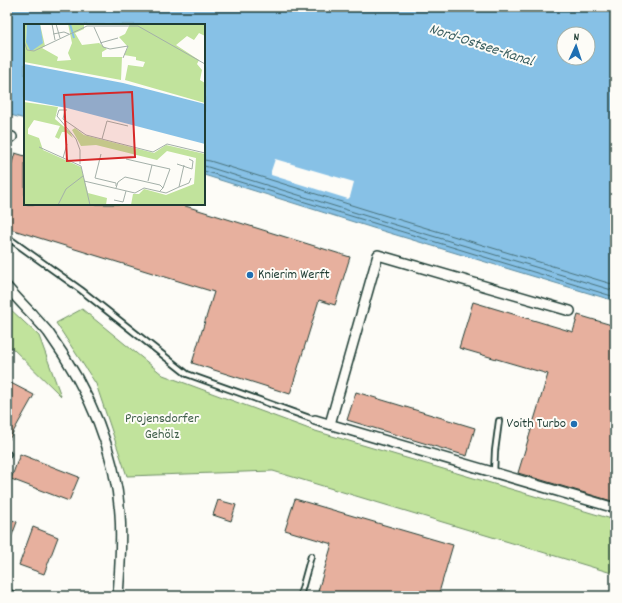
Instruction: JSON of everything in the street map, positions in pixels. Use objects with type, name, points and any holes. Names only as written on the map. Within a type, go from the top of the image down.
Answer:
[{"type":"street","points":[[330,424],[378,256],[570,311]]},
{"type":"street","points":[[7,287],[47,331],[67,361],[85,392],[108,449],[114,471],[120,514],[121,553],[118,596]]},
{"type":"street","points":[[315,420],[615,508]]},
{"type":"street","points":[[7,594],[12,596]]},
{"type":"lane","points":[[7,237],[81,290],[187,374],[315,420]]},
{"type":"lane","points":[[494,473],[499,421]]},
{"type":"lane","points":[[300,596],[311,556]]},
{"type":"green space","points":[[7,306],[39,336],[61,396],[7,343]]},
{"type":"green space","name":"Projensdorfer Gehölz","points":[[82,309],[163,375],[312,430],[615,520],[615,574],[273,471],[127,476],[96,384],[56,323]]},
{"type":"water","name":"Nord-Ostsee-Kanal","points":[[7,7],[615,7],[615,301],[205,175],[205,24],[24,24],[24,119],[7,114]]},
{"type":"pier","points":[[275,159],[354,182],[350,197],[348,199],[271,175]]},
{"type":"building","name":"Knierim Werft","points":[[15,153],[24,156],[24,205],[182,205],[350,257],[335,305],[319,300],[290,394],[192,363],[214,292],[7,228],[7,179]]},
{"type":"building","name":"Voith Turbo","points":[[473,302],[573,332],[578,315],[615,326],[615,502],[518,473],[548,374],[459,348]]},
{"type":"building","points":[[7,381],[34,395],[7,443]]},
{"type":"building","points":[[356,392],[475,428],[467,456],[347,420]]},
{"type":"building","points":[[20,454],[79,477],[69,501],[11,479]]},
{"type":"building","points":[[295,499],[453,545],[438,596],[334,596],[318,591],[332,544],[285,530]]},
{"type":"building","points":[[218,500],[236,505],[231,521],[213,515]]},
{"type":"building","points":[[7,518],[17,522],[8,546],[7,546]]},
{"type":"building","points":[[33,527],[58,537],[44,574],[19,565]]},
{"type":"place","name":"Knierim Werft","points":[[250,275]]},
{"type":"place","name":"Voith Turbo","points":[[574,424]]}]
